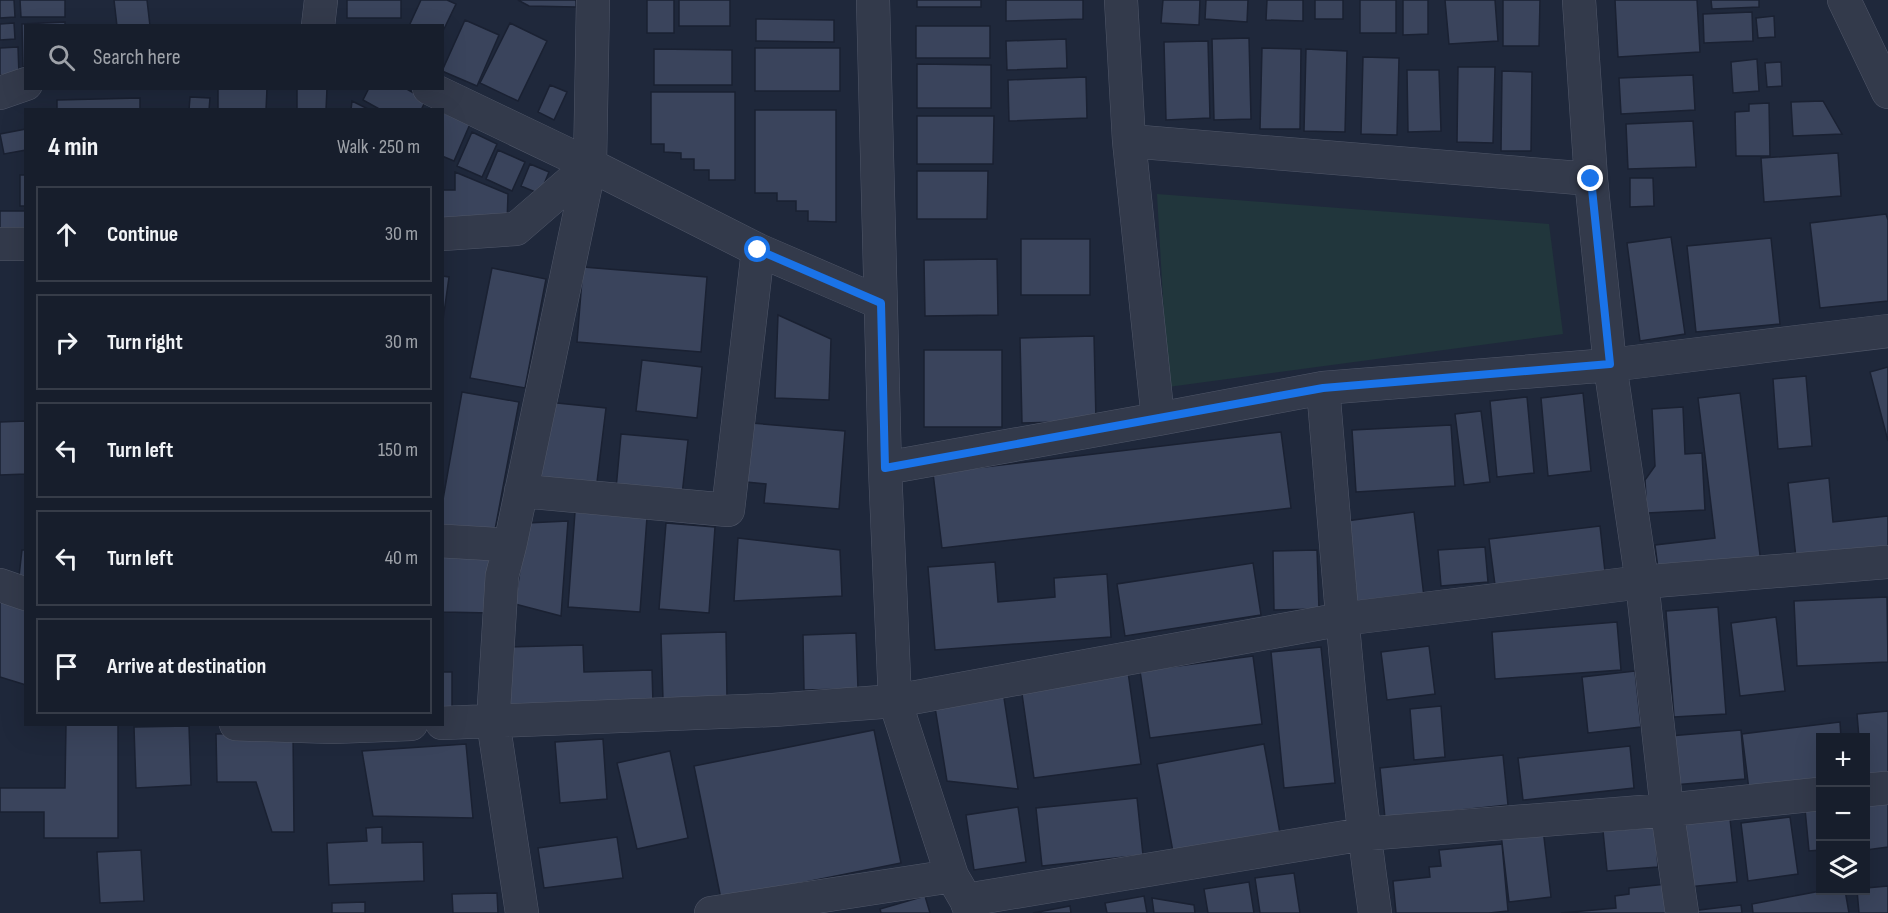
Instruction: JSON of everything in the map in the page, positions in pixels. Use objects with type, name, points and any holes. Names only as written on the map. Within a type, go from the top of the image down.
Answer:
[{"type":"street","points":[[318,24],[321,0]]},
{"type":"street","points":[[522,913],[493,721],[502,576],[590,165],[593,0]]},
{"type":"street","points":[[873,0],[885,468],[895,701],[963,896]]},
{"type":"street","points":[[1121,0],[1129,141],[1158,418]]},
{"type":"street","points":[[1580,0],[1591,179],[1610,364],[1642,582],[1667,810],[1682,913]]},
{"type":"street","points":[[1844,0],[1888,92]]},
{"type":"street","points":[[0,93],[24,85]]},
{"type":"street","points":[[433,90],[590,165],[758,250],[881,303]]},
{"type":"street","points":[[1129,141],[1591,179]]},
{"type":"street","points":[[444,234],[516,229],[590,165]]},
{"type":"street","points":[[0,244],[24,244]]},
{"type":"street","points":[[521,491],[728,510],[758,250]]},
{"type":"street","points":[[885,468],[1323,388],[1610,364],[1888,331]]},
{"type":"street","points":[[1323,388],[1364,834],[1375,913]]},
{"type":"street","points":[[444,541],[510,545]]},
{"type":"street","points":[[444,723],[773,710],[895,701],[1343,619],[1642,582],[1888,562]]},
{"type":"street","points":[[0,585],[24,593]]},
{"type":"street","points":[[284,726],[333,728],[372,726]]},
{"type":"street","points":[[1870,790],[1888,788]]},
{"type":"street","points":[[711,913],[963,896],[1364,834],[1667,810],[1816,795]]},
{"type":"green space","points":[[1157,194],[1549,224],[1563,334],[1168,387]]},
{"type":"building","points":[[0,0],[14,0],[15,17],[0,18]]},
{"type":"building","points":[[20,0],[65,0],[65,17],[21,17]]},
{"type":"building","points":[[114,0],[147,0],[150,24],[117,24]]},
{"type":"building","points":[[347,0],[401,0],[401,18],[347,18]]},
{"type":"building","points":[[421,0],[447,0],[456,4],[444,29],[444,24],[410,24]]},
{"type":"building","points":[[518,0],[576,0],[576,7],[529,6]]},
{"type":"building","points":[[647,0],[674,0],[674,33],[647,33]]},
{"type":"building","points":[[679,0],[730,0],[730,26],[679,26]]},
{"type":"building","points":[[917,0],[981,0],[981,7],[917,7]]},
{"type":"building","points":[[1006,0],[1083,0],[1083,19],[1006,21]]},
{"type":"building","points":[[1163,0],[1200,0],[1199,25],[1161,23]]},
{"type":"building","points":[[1206,0],[1248,0],[1247,22],[1205,19]]},
{"type":"building","points":[[1267,0],[1303,0],[1303,21],[1266,20]]},
{"type":"building","points":[[1315,0],[1343,0],[1343,19],[1315,19]]},
{"type":"building","points":[[1360,0],[1396,0],[1396,33],[1360,33]]},
{"type":"building","points":[[1403,0],[1428,0],[1428,34],[1403,35]]},
{"type":"building","points":[[1445,0],[1495,0],[1498,41],[1449,44]]},
{"type":"building","points":[[1503,0],[1540,0],[1539,46],[1503,46]]},
{"type":"building","points":[[1615,0],[1697,0],[1700,52],[1618,57]]},
{"type":"building","points":[[1711,0],[1759,0],[1759,7],[1712,9]]},
{"type":"building","points":[[1752,12],[1753,41],[1704,43],[1703,14]]},
{"type":"building","points":[[1774,16],[1775,37],[1758,38],[1756,18]]},
{"type":"building","points":[[756,19],[834,20],[834,42],[756,41]]},
{"type":"building","points":[[465,20],[499,35],[477,86],[444,72],[444,67]]},
{"type":"building","points":[[65,22],[65,24],[24,24],[24,67],[23,67],[22,24]]},
{"type":"building","points":[[14,23],[15,39],[0,40],[0,24]]},
{"type":"building","points":[[510,23],[547,41],[518,101],[480,83]]},
{"type":"building","points":[[916,26],[990,26],[990,58],[916,58]]},
{"type":"building","points":[[1249,38],[1251,119],[1214,120],[1212,39]]},
{"type":"building","points":[[1066,39],[1067,68],[1007,70],[1006,41]]},
{"type":"building","points":[[1208,41],[1210,118],[1166,120],[1164,42]]},
{"type":"building","points":[[18,47],[19,75],[0,75],[0,48]]},
{"type":"building","points":[[755,48],[840,48],[840,91],[755,91]]},
{"type":"building","points":[[1262,48],[1301,49],[1300,129],[1260,129]]},
{"type":"building","points":[[654,49],[732,50],[732,85],[654,85]]},
{"type":"building","points":[[1306,49],[1347,51],[1345,132],[1304,131]]},
{"type":"building","points":[[1363,57],[1399,58],[1397,135],[1361,134]]},
{"type":"building","points":[[1757,59],[1759,91],[1733,93],[1731,62]]},
{"type":"building","points":[[1781,62],[1782,86],[1767,87],[1765,63]]},
{"type":"building","points":[[917,64],[991,65],[991,108],[917,108]]},
{"type":"building","points":[[1458,67],[1495,67],[1493,143],[1457,142]]},
{"type":"building","points":[[1407,70],[1439,70],[1441,131],[1408,132]]},
{"type":"building","points":[[1502,71],[1532,72],[1531,151],[1501,151]]},
{"type":"building","points":[[1693,75],[1695,110],[1621,114],[1619,78]]},
{"type":"building","points":[[1086,77],[1087,118],[1009,121],[1008,80]]},
{"type":"building","points":[[550,85],[567,92],[554,120],[538,112]]},
{"type":"building","points":[[218,90],[267,90],[266,108],[218,108]]},
{"type":"building","points":[[297,90],[327,90],[326,108],[297,108]]},
{"type":"building","points":[[368,90],[408,90],[426,100],[422,108],[377,108],[363,100]]},
{"type":"building","points":[[651,92],[735,92],[735,180],[709,180],[709,170],[694,170],[694,159],[681,159],[681,153],[664,152],[664,144],[651,144]]},
{"type":"building","points":[[190,97],[210,98],[209,108],[189,108]]},
{"type":"building","points":[[140,98],[140,108],[57,108],[57,100]]},
{"type":"building","points":[[352,101],[366,108],[351,108]]},
{"type":"building","points":[[1823,101],[1842,134],[1793,136],[1791,102]]},
{"type":"building","points":[[1769,103],[1770,156],[1736,156],[1735,112],[1749,111],[1749,104]]},
{"type":"building","points":[[755,110],[836,110],[836,222],[808,221],[808,211],[796,211],[796,201],[777,201],[777,193],[755,193]]},
{"type":"building","points":[[444,113],[470,124],[454,161],[444,157]]},
{"type":"building","points":[[917,116],[994,116],[993,164],[917,164]]},
{"type":"building","points":[[1693,121],[1696,167],[1628,169],[1626,124]]},
{"type":"building","points":[[24,129],[24,150],[4,154],[0,134]]},
{"type":"building","points":[[472,132],[497,144],[482,177],[457,166]]},
{"type":"building","points":[[498,150],[525,162],[512,191],[486,179]]},
{"type":"building","points":[[1838,153],[1841,196],[1764,202],[1761,158]]},
{"type":"building","points":[[530,164],[549,172],[540,194],[521,186]]},
{"type":"building","points":[[917,171],[988,171],[987,219],[917,219]]},
{"type":"building","points":[[455,172],[508,194],[507,223],[444,223],[444,190],[455,190]]},
{"type":"building","points":[[20,175],[24,175],[24,206],[20,206]]},
{"type":"building","points":[[1630,178],[1653,178],[1654,206],[1630,207]]},
{"type":"building","points":[[0,211],[24,211],[24,239],[0,239]]},
{"type":"building","points":[[1886,214],[1888,220],[1888,301],[1820,308],[1810,223]]},
{"type":"building","points":[[1671,237],[1685,334],[1640,341],[1627,243]]},
{"type":"building","points":[[1771,238],[1780,324],[1696,332],[1687,246]]},
{"type":"building","points":[[1021,239],[1090,239],[1090,295],[1021,295]]},
{"type":"building","points":[[997,259],[998,315],[925,316],[924,260]]},
{"type":"building","points":[[583,267],[707,277],[701,352],[577,342]]},
{"type":"building","points":[[492,268],[546,279],[525,388],[470,378]]},
{"type":"building","points":[[444,276],[449,277],[444,313]]},
{"type":"building","points":[[778,315],[831,339],[829,400],[775,398]]},
{"type":"building","points":[[1094,336],[1096,421],[1022,423],[1020,338]]},
{"type":"building","points":[[924,350],[1002,350],[1002,427],[924,427]]},
{"type":"building","points":[[642,360],[702,367],[697,418],[636,411]]},
{"type":"building","points":[[1888,367],[1888,441],[1870,372]]},
{"type":"building","points":[[1806,376],[1812,446],[1778,449],[1773,379]]},
{"type":"building","points":[[462,392],[519,402],[494,535],[444,526],[444,494]]},
{"type":"building","points":[[1583,393],[1591,471],[1548,476],[1541,398]]},
{"type":"building","points":[[1740,393],[1761,563],[1659,576],[1655,545],[1715,538],[1698,398]]},
{"type":"building","points":[[1527,397],[1534,473],[1497,477],[1490,401]]},
{"type":"building","points":[[547,402],[606,408],[596,490],[538,484]]},
{"type":"building","points":[[1683,407],[1685,454],[1702,453],[1705,510],[1647,513],[1645,480],[1655,466],[1652,409]]},
{"type":"building","points":[[1481,411],[1490,482],[1464,485],[1455,414]]},
{"type":"building","points":[[24,421],[24,474],[0,475],[0,422]]},
{"type":"building","points":[[751,423],[845,431],[839,509],[764,503],[766,484],[746,482]]},
{"type":"building","points":[[1451,425],[1455,486],[1356,492],[1352,430]]},
{"type":"building","points":[[1281,432],[1291,508],[942,548],[933,473]]},
{"type":"building","points":[[621,434],[688,440],[682,495],[616,489]]},
{"type":"building","points":[[1829,478],[1833,522],[1888,516],[1888,549],[1796,558],[1788,483]]},
{"type":"building","points":[[575,512],[647,517],[640,612],[568,607]]},
{"type":"building","points":[[1414,512],[1424,597],[1357,606],[1346,521]]},
{"type":"building","points":[[568,521],[561,616],[515,604],[527,523]]},
{"type":"building","points":[[666,523],[715,527],[709,613],[659,609]]},
{"type":"building","points":[[1600,526],[1605,572],[1495,585],[1489,539]]},
{"type":"building","points":[[738,538],[840,550],[842,596],[734,601]]},
{"type":"building","points":[[1485,547],[1488,582],[1441,586],[1438,550]]},
{"type":"building","points":[[444,549],[493,549],[492,613],[444,612]]},
{"type":"building","points":[[22,550],[24,550],[24,586],[18,585]]},
{"type":"building","points":[[1317,550],[1319,609],[1274,610],[1273,551]]},
{"type":"building","points":[[995,562],[998,602],[1055,597],[1054,578],[1107,574],[1111,637],[935,650],[928,567]]},
{"type":"building","points":[[1253,563],[1261,615],[1125,636],[1117,584]]},
{"type":"building","points":[[1887,597],[1888,662],[1797,666],[1794,601]]},
{"type":"building","points":[[0,600],[24,607],[24,684],[0,677]]},
{"type":"building","points":[[1718,607],[1726,714],[1674,717],[1666,611]]},
{"type":"building","points":[[1776,617],[1785,691],[1740,696],[1731,623]]},
{"type":"building","points":[[1617,622],[1621,670],[1495,679],[1492,632]]},
{"type":"building","points":[[726,632],[727,699],[663,700],[661,634]]},
{"type":"building","points":[[856,633],[858,689],[804,690],[803,635]]},
{"type":"building","points":[[583,645],[584,672],[652,670],[653,704],[508,707],[507,647]]},
{"type":"building","points":[[1429,646],[1435,694],[1387,700],[1381,652]]},
{"type":"building","points":[[1321,647],[1335,783],[1284,788],[1271,652]]},
{"type":"building","points":[[1253,656],[1262,724],[1150,738],[1140,671]]},
{"type":"building","points":[[1635,671],[1641,727],[1588,733],[1582,677]]},
{"type":"building","points":[[444,672],[452,672],[452,716],[444,716]]},
{"type":"building","points":[[1128,672],[1141,764],[1034,778],[1021,687]]},
{"type":"building","points":[[1002,685],[1018,789],[947,781],[933,695]]},
{"type":"building","points":[[1441,706],[1445,757],[1414,760],[1410,709]]},
{"type":"building","points":[[1888,711],[1888,774],[1870,776],[1870,733],[1859,733],[1857,714]]},
{"type":"building","points":[[1840,722],[1841,733],[1816,733],[1816,782],[1749,790],[1742,734]]},
{"type":"building","points":[[66,726],[118,726],[118,838],[44,838],[44,812],[0,812],[0,788],[65,788]]},
{"type":"building","points":[[189,726],[191,785],[136,788],[134,727]]},
{"type":"building","points":[[874,730],[901,863],[721,899],[694,766]]},
{"type":"building","points":[[1741,730],[1745,779],[1673,785],[1669,736]]},
{"type":"building","points":[[293,732],[294,832],[272,832],[256,782],[217,782],[216,734]]},
{"type":"building","points":[[603,739],[607,799],[560,803],[555,742]]},
{"type":"building","points":[[466,744],[473,818],[373,816],[362,751]]},
{"type":"building","points":[[1264,744],[1280,833],[1173,852],[1157,764]]},
{"type":"building","points":[[1630,746],[1634,788],[1523,800],[1518,758]]},
{"type":"building","points":[[670,751],[688,838],[637,849],[617,763]]},
{"type":"building","points":[[1503,755],[1508,805],[1385,818],[1380,768]]},
{"type":"building","points":[[1137,798],[1143,855],[1042,866],[1036,808]]},
{"type":"building","points":[[1888,799],[1888,847],[1870,849],[1870,802]]},
{"type":"building","points":[[1018,807],[1026,862],[974,870],[966,815]]},
{"type":"building","points":[[1816,808],[1816,850],[1809,851],[1805,809]]},
{"type":"building","points":[[1790,817],[1798,874],[1748,881],[1741,823]]},
{"type":"building","points":[[1730,819],[1737,882],[1688,887],[1682,824]]},
{"type":"building","points":[[382,827],[382,843],[423,842],[424,881],[329,885],[327,843],[367,841],[366,828]]},
{"type":"building","points":[[1655,827],[1658,867],[1607,871],[1603,831]]},
{"type":"building","points":[[1543,829],[1551,897],[1509,902],[1501,834]]},
{"type":"building","points":[[617,837],[623,878],[544,888],[538,848]]},
{"type":"building","points":[[1502,844],[1508,911],[1396,913],[1393,881],[1430,877],[1429,867],[1441,866],[1439,850]]},
{"type":"building","points":[[141,850],[144,901],[100,903],[97,852]]},
{"type":"building","points":[[1294,873],[1300,913],[1260,913],[1255,878]]},
{"type":"building","points":[[1249,882],[1254,913],[1208,913],[1204,889]]},
{"type":"building","points":[[1667,884],[1670,913],[1561,913],[1616,908],[1615,896],[1629,894],[1629,888]]},
{"type":"building","points":[[1888,886],[1888,913],[1859,913],[1857,895],[1870,895],[1870,888]]},
{"type":"building","points":[[1816,892],[1816,895],[1846,895],[1849,913],[1753,913],[1752,904]]},
{"type":"building","points":[[497,893],[498,913],[453,913],[452,894]]},
{"type":"building","points":[[925,896],[930,913],[881,913],[880,909]]},
{"type":"building","points":[[1144,896],[1147,913],[1107,913],[1105,903]]},
{"type":"building","points":[[1152,898],[1194,905],[1195,913],[1154,913]]},
{"type":"building","points":[[365,902],[365,913],[332,913],[332,903]]},
{"type":"building","points":[[1741,905],[1742,913],[1691,913],[1691,911]]},
{"type":"building","points":[[1070,906],[1071,913],[1033,913]]},
{"type":"route","points":[[758,250],[881,303],[885,468],[1323,388],[1610,364],[1591,179]]}]
